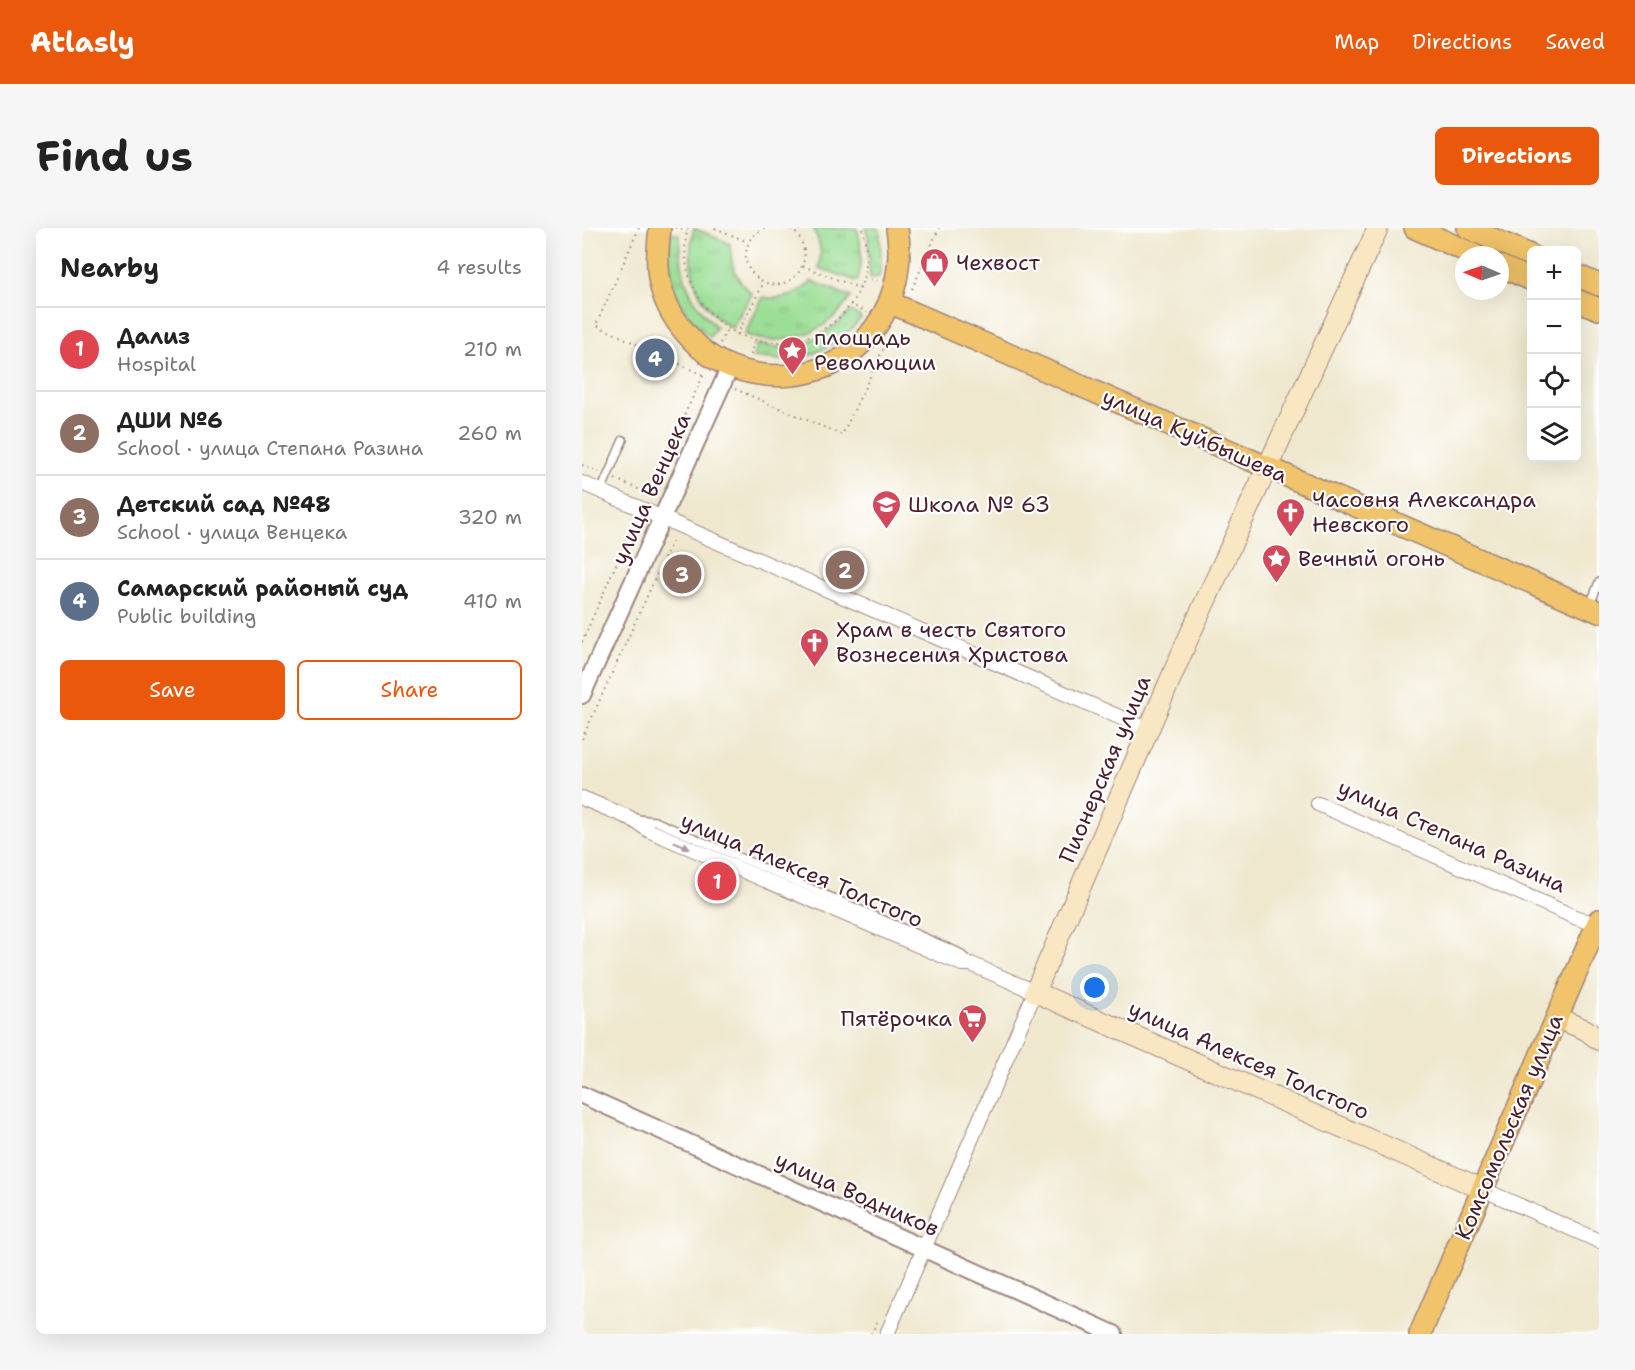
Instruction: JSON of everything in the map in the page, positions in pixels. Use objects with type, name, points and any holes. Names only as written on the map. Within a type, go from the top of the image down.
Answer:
[{"type":"main road","points":[[660,228],[658,266],[665,299],[679,325],[715,366],[747,373],[786,377],[819,369],[851,353],[868,338],[891,303],[900,262],[897,228]]},
{"type":"main road","name":"Пионерская улица","points":[[1035,992],[1187,641],[1378,228]]},
{"type":"main road","points":[[1415,228],[1455,246]]},
{"type":"main road","points":[[1468,228],[1527,253]]},
{"type":"main road","points":[[1509,270],[1527,278]]},
{"type":"main road","points":[[1581,277],[1599,285]]},
{"type":"main road","points":[[1581,302],[1599,309]]},
{"type":"main road","name":"улица Куйбышева","points":[[891,303],[1594,610]]},
{"type":"main road","name":"Комсомольская улица","points":[[1420,1334],[1598,923]]},
{"type":"main road","name":"улица Алексея Толстого","points":[[1035,992],[1482,1189]]},
{"type":"main road","points":[[1557,1018],[1586,1030],[1599,1040]]},
{"type":"street","name":"улица Венцека","points":[[582,695],[666,510],[715,366]]},
{"type":"street","points":[[582,483],[641,508],[666,510],[680,525],[1149,730]]},
{"type":"street","name":"улица Алексея Толстого","points":[[582,798],[630,818],[650,831],[790,891],[962,964],[971,963],[1035,992]]},
{"type":"street","name":"улица Степана Разина","points":[[1318,804],[1577,918],[1598,923]]},
{"type":"street","name":"Пионерская улица","points":[[887,1334],[1035,992]]},
{"type":"street","name":"улица Водников","points":[[582,1095],[1114,1334]]},
{"type":"street","name":"улица Алексея Толстого","points":[[1482,1189],[1599,1241]]},
{"type":"lane","points":[[601,491],[623,440]]},
{"type":"lane","points":[[1594,610],[1599,582]]},
{"type":"path","points":[[639,228],[596,325],[715,366]]},
{"type":"path","points":[[675,228],[688,230],[686,261],[691,285],[703,307],[737,335],[758,341],[783,344],[815,334],[838,319],[861,289],[867,266],[862,228]]},
{"type":"path","points":[[715,228],[748,242]]},
{"type":"path","points":[[765,228],[755,233],[748,242],[746,258],[748,268],[764,282],[777,284],[788,281],[803,266],[806,255],[804,245],[791,228]]},
{"type":"path","points":[[911,290],[939,228]]},
{"type":"path","points":[[803,266],[861,289]]},
{"type":"path","points":[[737,335],[764,282]]},
{"type":"path","points":[[582,642],[646,492],[715,366],[728,329]]},
{"type":"path","points":[[735,389],[842,435],[890,335]]},
{"type":"path","points":[[582,465],[646,492],[666,510]]},
{"type":"path","points":[[582,739],[680,525]]},
{"type":"green space","points":[[694,228],[730,244],[735,272],[752,294],[732,328],[710,310],[696,285],[691,257]]},
{"type":"green space","points":[[813,228],[857,228],[861,255],[857,281],[819,268],[820,247]]},
{"type":"green space","points":[[865,228],[879,228],[880,230],[879,277],[870,278],[868,235]]},
{"type":"green space","points":[[671,233],[679,235],[681,263],[687,285],[698,305],[716,327],[710,337],[688,315],[676,291],[670,264]]},
{"type":"green space","points":[[812,281],[851,297],[824,325],[802,335],[767,340],[745,334],[763,297],[790,296]]},
{"type":"green space","points":[[851,311],[861,318],[846,334],[818,352],[786,360],[753,357],[757,344],[782,347],[804,343],[830,329]]},
{"type":"place","name":"Чехвост","points":[[935,288]]},
{"type":"place","name":"Самарский районый суд","points":[[655,358]]},
{"type":"place","name":"площадь Революции","points":[[793,376]]},
{"type":"place","name":"Школа № 63","points":[[887,530]]},
{"type":"place","name":"Часовня Александра Невского","points":[[1291,538]]},
{"type":"place","name":"ДШИ №6","points":[[845,570]]},
{"type":"place","name":"Детский сад №48","points":[[682,574]]},
{"type":"place","name":"Вечный огонь","points":[[1277,584]]},
{"type":"place","name":"Храм в честь Святого Вознесения Христова","points":[[815,668]]},
{"type":"place","name":"Дализ","points":[[717,881]]},
{"type":"place","name":"Пятёрочка","points":[[973,1044]]}]
